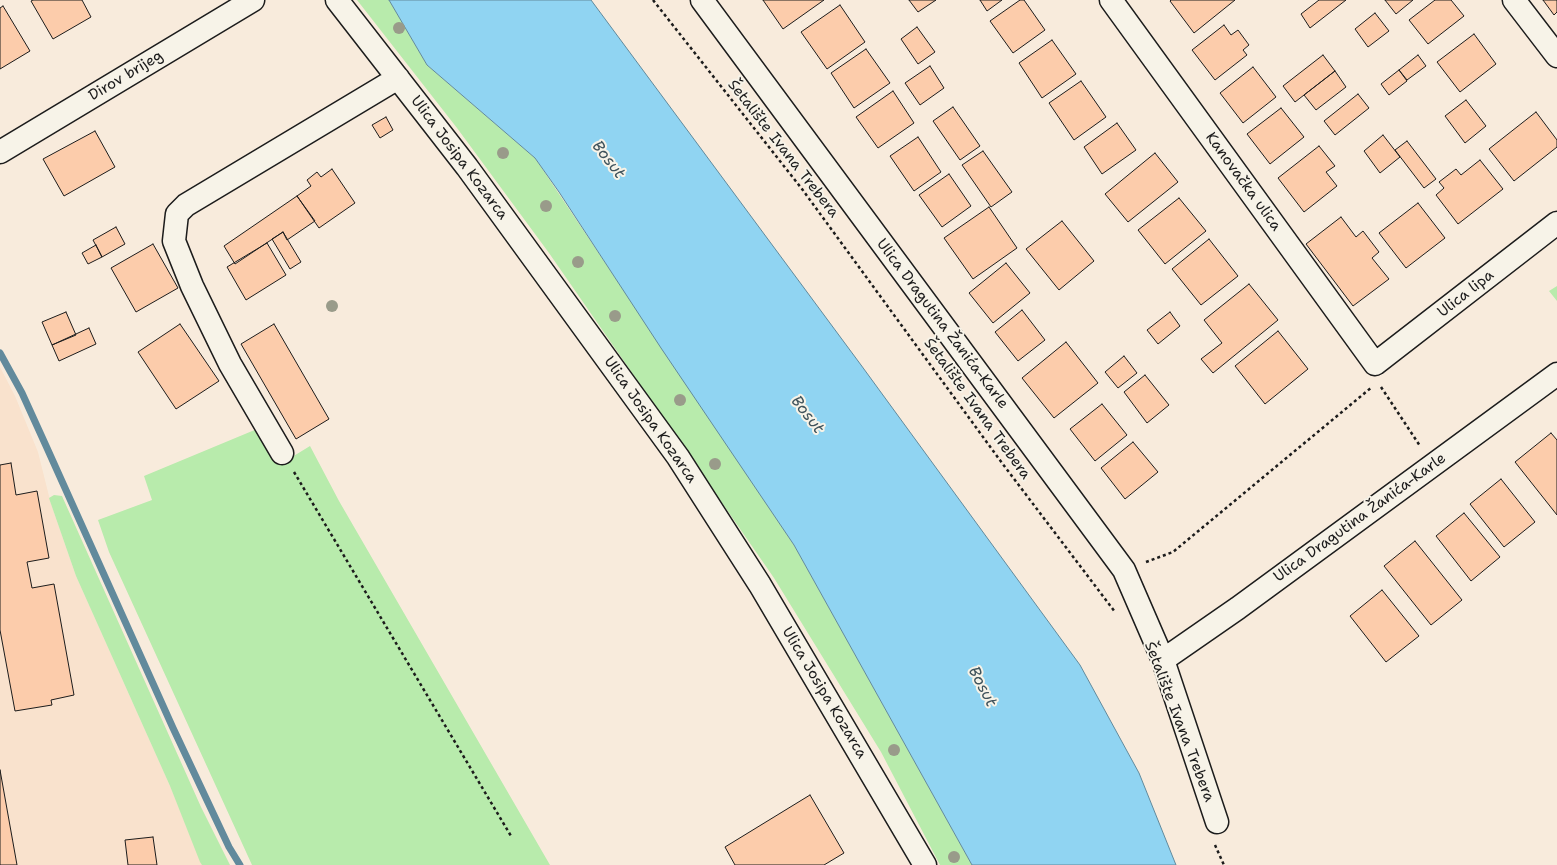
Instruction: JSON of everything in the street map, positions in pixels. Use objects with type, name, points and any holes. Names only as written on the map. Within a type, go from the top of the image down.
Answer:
[{"type":"street","name":"Dirov brijeg","points":[[0,152],[253,0]]},
{"type":"street","name":"Ulica Josipa Kozarca","points":[[337,0],[467,167],[678,457],[760,585],[925,865]]},
{"type":"street","name":"Ulica Dragutina Žanića-Karle","points":[[702,0],[1124,570],[1163,660],[1215,831]]},
{"type":"street","name":"Kanovačka ulica","points":[[1111,0],[1375,364]]},
{"type":"street","points":[[1514,0],[1557,56]]},
{"type":"street","points":[[282,453],[230,364],[192,286],[174,242],[177,214],[186,205],[398,78]]},
{"type":"street","name":"Ulica lipa","points":[[1375,364],[1557,223]]},
{"type":"street","name":"Ulica Dragutina Žanića-Karle","points":[[1163,660],[1238,608],[1557,374]]},
{"type":"path","name":"Šetalište Ivana Trebera","points":[[653,0],[802,189],[1002,463],[1119,618]]},
{"type":"path","points":[[1140,564],[1173,552],[1378,382],[1432,465]]},
{"type":"path","points":[[282,453],[511,836]]},
{"type":"path","points":[[1215,831],[1224,865]]},
{"type":"shaded area","points":[[0,367],[15,396],[38,452],[51,504],[76,576],[170,786],[202,865],[0,865]]},
{"type":"green space","points":[[357,0],[389,0],[427,65],[535,158],[794,545],[972,865],[940,865],[881,752],[774,578],[549,253],[457,128]]},
{"type":"green space","points":[[1557,286],[1557,301],[1549,291]]},
{"type":"green space","points":[[257,429],[279,465],[310,446],[339,501],[550,865],[252,865],[109,552],[98,520],[152,500],[144,476]]},
{"type":"green space","points":[[54,495],[62,496],[201,807],[230,865],[202,865],[200,862],[170,786],[76,576],[49,498]]},
{"type":"water","name":"Bosut","points":[[389,0],[591,0],[861,365],[1080,665],[1139,773],[1176,865],[972,865],[794,545],[661,348],[559,192],[535,158],[427,65]]},
{"type":"building","points":[[82,0],[91,17],[53,39],[31,1]]},
{"type":"building","points":[[763,0],[824,0],[783,29]]},
{"type":"building","points":[[909,0],[936,0],[918,12]]},
{"type":"building","points":[[980,0],[1002,0],[987,11]]},
{"type":"building","points":[[1020,0],[1024,0],[1045,30],[1013,53],[990,21]]},
{"type":"building","points":[[1235,0],[1194,33],[1170,1]]},
{"type":"building","points":[[1319,0],[1346,0],[1310,28],[1301,14]]},
{"type":"building","points":[[1385,0],[1413,0],[1396,14]]},
{"type":"building","points":[[1435,0],[1451,0],[1464,16],[1428,44],[1409,20]]},
{"type":"building","points":[[1543,0],[1557,0],[1557,12],[1554,15]]},
{"type":"building","points":[[840,5],[865,42],[827,69],[801,32]]},
{"type":"building","points":[[3,6],[30,51],[0,69],[0,8]]},
{"type":"building","points":[[1375,13],[1389,31],[1368,47],[1355,29]]},
{"type":"building","points":[[1224,25],[1231,35],[1238,30],[1249,45],[1243,50],[1247,55],[1215,80],[1192,50]]},
{"type":"building","points":[[917,27],[935,52],[918,64],[901,39]]},
{"type":"building","points":[[1474,34],[1496,64],[1460,92],[1437,62]]},
{"type":"building","points":[[1052,40],[1076,74],[1042,98],[1019,63]]},
{"type":"building","points":[[866,49],[890,83],[854,108],[831,73]]},
{"type":"building","points":[[1323,55],[1335,71],[1295,102],[1283,86]]},
{"type":"building","points":[[1418,55],[1426,66],[1407,80],[1399,70]]},
{"type":"building","points":[[930,66],[944,88],[920,105],[905,83]]},
{"type":"building","points":[[1253,67],[1276,97],[1243,123],[1220,93]]},
{"type":"building","points":[[1399,70],[1407,81],[1389,95],[1381,84]]},
{"type":"building","points":[[1335,71],[1346,87],[1316,110],[1304,95]]},
{"type":"building","points":[[1081,81],[1106,117],[1074,140],[1049,103]]},
{"type":"building","points":[[893,91],[914,123],[878,148],[856,117]]},
{"type":"building","points":[[1358,94],[1369,108],[1335,135],[1324,121]]},
{"type":"building","points":[[1466,100],[1486,126],[1465,143],[1445,116]]},
{"type":"building","points":[[953,107],[980,146],[960,160],[933,121]]},
{"type":"building","points":[[1281,108],[1304,137],[1270,164],[1247,134]]},
{"type":"building","points":[[1536,112],[1557,140],[1557,147],[1514,181],[1489,149]]},
{"type":"building","points":[[386,117],[393,130],[380,138],[372,125]]},
{"type":"building","points":[[1117,123],[1136,150],[1102,174],[1084,147]]},
{"type":"building","points":[[95,131],[115,167],[64,196],[43,159]]},
{"type":"building","points":[[1383,135],[1400,157],[1380,173],[1364,151]]},
{"type":"building","points":[[918,137],[941,172],[914,191],[890,156]]},
{"type":"building","points":[[1407,141],[1436,179],[1424,188],[1395,150]]},
{"type":"building","points":[[1319,146],[1335,166],[1326,172],[1337,186],[1304,212],[1278,178]]},
{"type":"building","points":[[983,151],[1012,192],[991,207],[962,165]]},
{"type":"building","points":[[1155,153],[1178,182],[1128,222],[1105,194]]},
{"type":"building","points":[[1480,160],[1503,189],[1458,224],[1436,195],[1444,188],[1439,182],[1456,169],[1461,175]]},
{"type":"building","points":[[332,169],[355,203],[319,228],[297,196],[311,186],[307,180],[317,172],[321,177]]},
{"type":"building","points":[[949,174],[971,206],[942,227],[919,195]]},
{"type":"building","points":[[297,196],[315,221],[287,240],[283,232],[235,264],[224,246]]},
{"type":"building","points":[[1179,198],[1206,231],[1165,264],[1138,230]]},
{"type":"building","points":[[1418,203],[1445,238],[1406,268],[1379,233]]},
{"type":"building","points":[[989,207],[1017,248],[973,279],[944,238]]},
{"type":"building","points":[[1341,217],[1356,237],[1363,231],[1379,252],[1372,258],[1389,279],[1353,306],[1306,244]]},
{"type":"building","points":[[1062,221],[1094,261],[1059,290],[1026,249]]},
{"type":"building","points":[[116,227],[125,244],[102,257],[93,240]]},
{"type":"building","points":[[283,232],[301,262],[290,269],[272,239]]},
{"type":"building","points":[[1209,239],[1238,276],[1201,305],[1172,269]]},
{"type":"building","points":[[267,243],[286,275],[246,300],[227,267]]},
{"type":"building","points":[[153,244],[178,288],[136,312],[111,268]]},
{"type":"building","points":[[96,245],[102,257],[88,264],[82,253]]},
{"type":"building","points":[[1006,263],[1030,293],[993,323],[969,293]]},
{"type":"building","points":[[1249,284],[1278,320],[1213,373],[1201,359],[1222,343],[1204,320]]},
{"type":"building","points":[[1022,310],[1045,340],[1018,361],[995,332]]},
{"type":"building","points":[[66,312],[76,335],[52,345],[42,322]]},
{"type":"building","points":[[1170,312],[1180,326],[1158,344],[1147,330]]},
{"type":"building","points":[[180,324],[219,381],[176,409],[138,352]]},
{"type":"building","points":[[274,324],[329,419],[296,439],[241,344]]},
{"type":"building","points":[[89,328],[96,344],[59,361],[52,345]]},
{"type":"building","points":[[1278,331],[1308,369],[1265,404],[1235,366]]},
{"type":"building","points":[[1066,342],[1098,383],[1054,418],[1022,378]]},
{"type":"building","points":[[1124,356],[1137,373],[1118,388],[1105,372]]},
{"type":"building","points":[[1145,375],[1169,405],[1147,423],[1124,392]]},
{"type":"building","points":[[1102,404],[1127,435],[1095,461],[1070,429]]},
{"type":"building","points":[[1551,433],[1557,440],[1557,515],[1515,462]]},
{"type":"building","points":[[1133,442],[1158,472],[1125,499],[1101,468]]},
{"type":"building","points":[[11,463],[16,495],[37,491],[49,558],[27,562],[32,588],[54,584],[74,695],[51,700],[52,705],[15,711],[0,630],[0,465]]},
{"type":"building","points":[[1501,479],[1535,522],[1504,547],[1470,504]]},
{"type":"building","points":[[1464,513],[1500,557],[1471,581],[1436,536]]},
{"type":"building","points":[[1415,541],[1462,600],[1431,625],[1384,566]]},
{"type":"building","points":[[1382,590],[1419,636],[1386,662],[1350,616]]},
{"type":"building","points":[[0,770],[17,865],[0,865]]},
{"type":"building","points":[[810,795],[844,853],[824,865],[735,865],[725,847]]},
{"type":"building","points":[[153,837],[157,865],[128,865],[125,840]]},
{"type":"waterway","points":[[0,353],[22,393],[173,728],[229,847],[240,865]]}]
